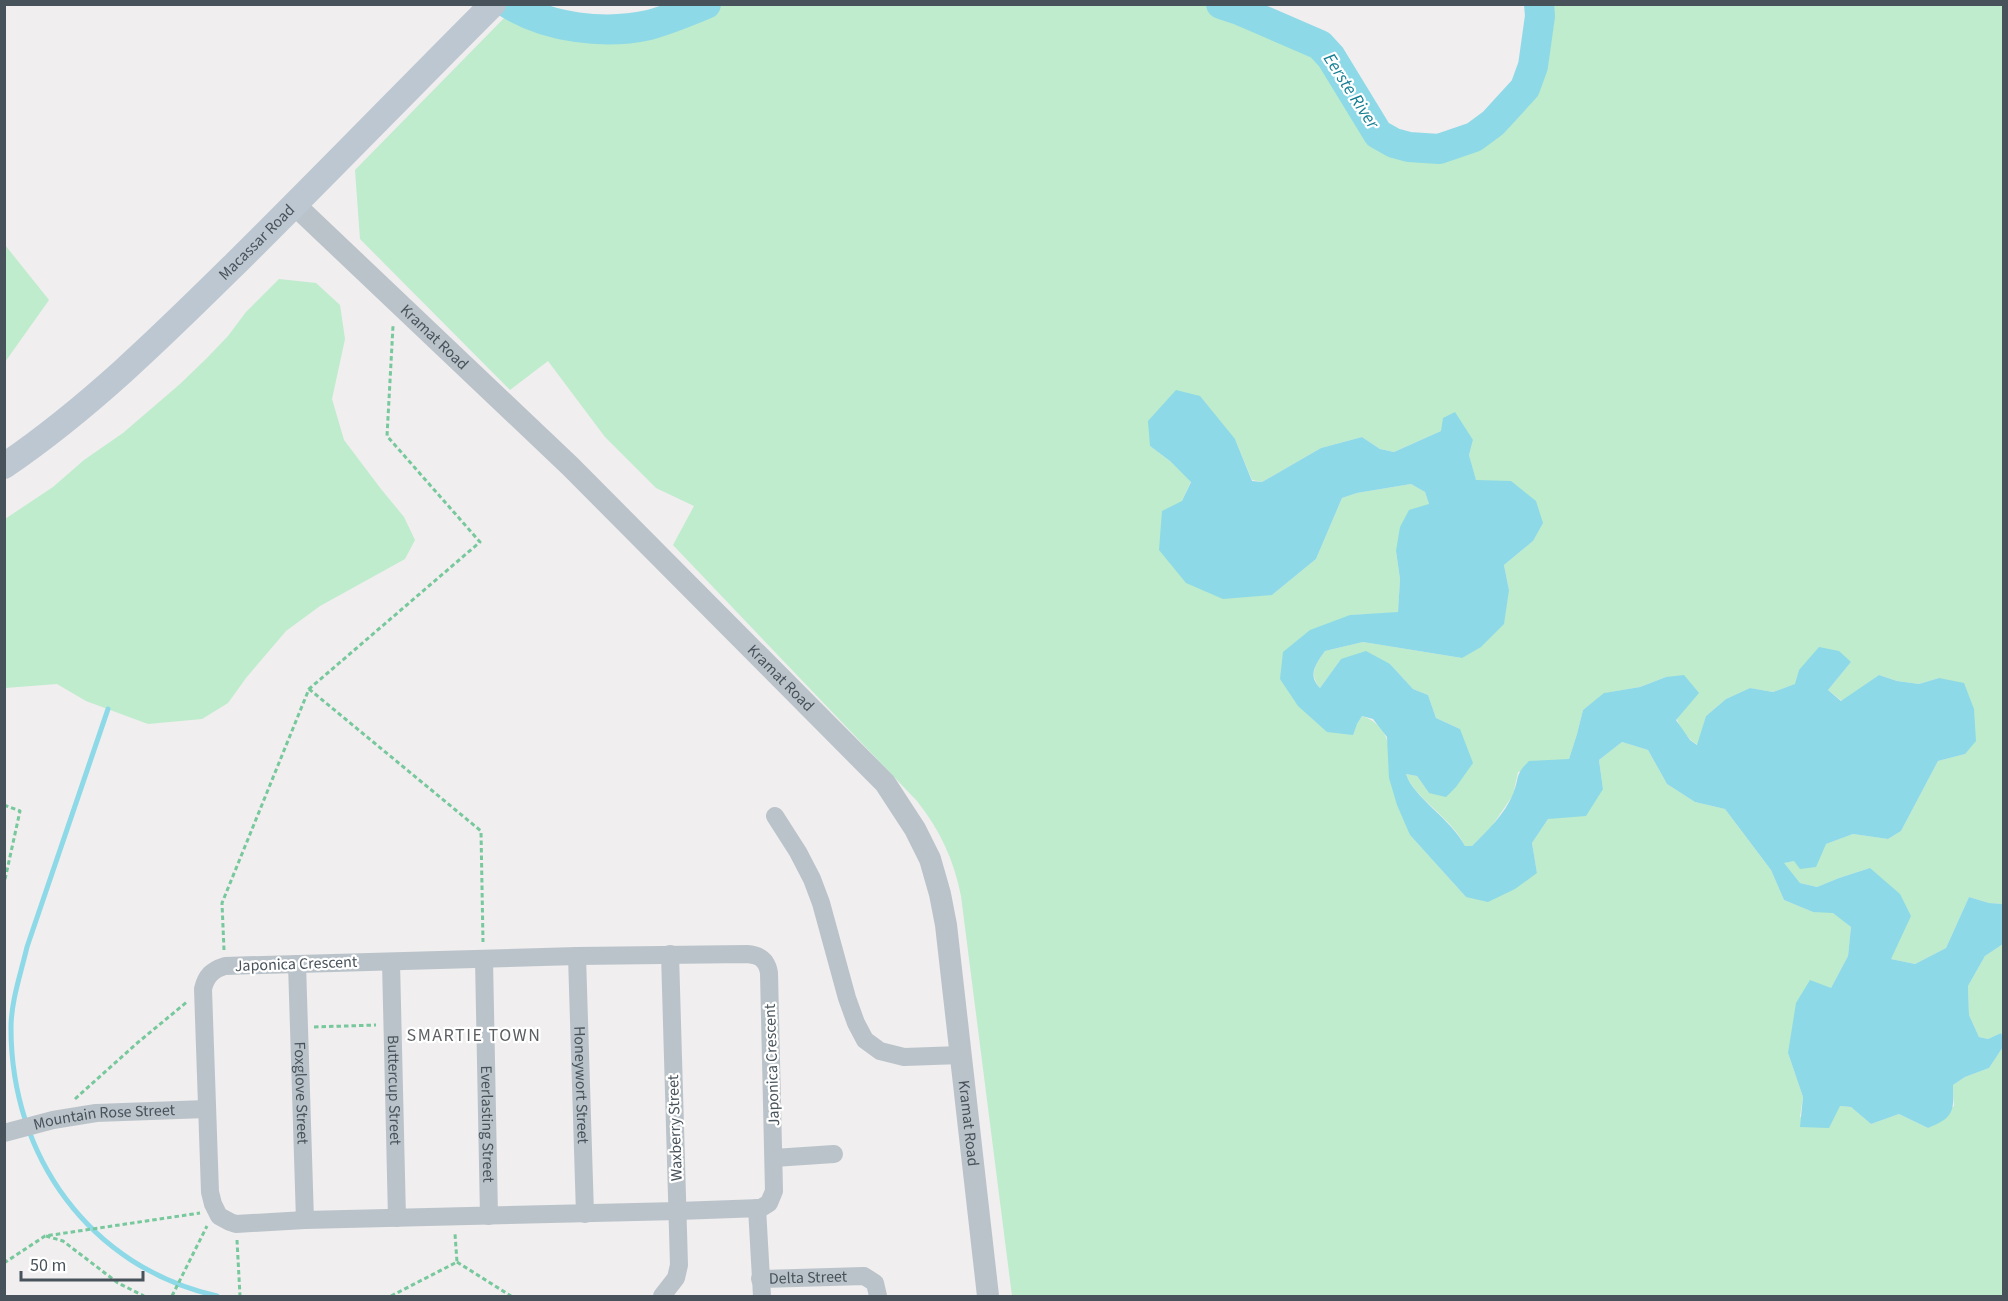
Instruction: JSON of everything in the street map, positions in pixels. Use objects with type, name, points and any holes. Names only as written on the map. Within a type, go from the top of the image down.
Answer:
[{"type":"main road","name":"Macassar Road","points":[[4,466],[36,445],[112,381],[195,303],[493,4]]},
{"type":"street","name":"Kramat Road","points":[[295,205],[570,466],[885,783],[915,830],[930,859],[946,925],[988,1296]]},
{"type":"street","points":[[775,816],[812,879],[847,998],[865,1040],[880,1051],[904,1057],[961,1055]]},
{"type":"street","name":"Japonica Crescent","points":[[203,989],[210,974],[225,966],[670,954],[747,954],[762,958],[767,964],[769,973],[774,1194],[767,1205],[757,1209]]},
{"type":"street","name":"Waxberry Street","points":[[662,1296],[678,1272],[670,954]]},
{"type":"street","name":"Honeywort Street","points":[[577,956],[585,1214]]},
{"type":"street","name":"Everlasting Street","points":[[484,959],[489,1216]]},
{"type":"street","name":"Buttercup Street","points":[[391,962],[397,1218]]},
{"type":"street","name":"Foxglove Street","points":[[297,964],[305,1220]]},
{"type":"street","points":[[203,989],[210,1192],[215,1211],[224,1220],[236,1224],[305,1220],[757,1209],[761,1288]]},
{"type":"street","name":"Mountain Rose Street","points":[[4,1133],[53,1120],[96,1113],[206,1109]]},
{"type":"street","points":[[774,1158],[834,1154]]},
{"type":"street","name":"Delta Street","points":[[761,1288],[861,1275],[871,1279],[878,1296]]},
{"type":"path","points":[[225,966],[222,903],[309,689],[480,542],[387,436],[395,300]]},
{"type":"path","points":[[309,689],[481,831],[484,959]]},
{"type":"path","points":[[4,805],[20,811],[4,884]]},
{"type":"path","points":[[53,1120],[136,1044],[203,989]]},
{"type":"path","points":[[299,1028],[393,1024]]},
{"type":"path","points":[[4,1263],[45,1236],[215,1211]]},
{"type":"path","points":[[172,1296],[215,1211]]},
{"type":"path","points":[[454,1217],[457,1262]]},
{"type":"path","points":[[236,1224],[241,1295]]},
{"type":"path","points":[[45,1236],[63,1241],[118,1283],[144,1296]]},
{"type":"path","points":[[390,1296],[457,1262]]},
{"type":"path","points":[[457,1262],[511,1296]]},
{"type":"green space","points":[[706,4],[1221,5],[1239,10],[1320,45],[1331,57],[1378,134],[1394,143],[1409,147],[1439,149],[1474,137],[1493,123],[1525,88],[1533,66],[1540,16],[1539,5],[2003,5],[2003,904],[1989,903],[1969,897],[1946,948],[1915,964],[1891,959],[1870,868],[1817,887],[1800,883],[1783,863],[1794,861],[1826,844],[1853,834],[1888,839],[1901,831],[1938,761],[1965,754],[1939,678],[1919,684],[1897,681],[1879,675],[1842,701],[1828,690],[1851,662],[1799,670],[1796,684],[1773,692],[1750,688],[1726,699],[1706,716],[1698,745],[1690,739],[1679,724],[1666,677],[1640,687],[1605,693],[1583,710],[1569,759],[1518,772],[1513,795],[1492,826],[1472,846],[1465,846],[1451,826],[1410,783],[1406,774],[1417,776],[1429,793],[1460,729],[1436,718],[1428,695],[1413,689],[1390,664],[1341,659],[1320,688],[1314,674],[1316,665],[1325,651],[1363,642],[1462,658],[1509,590],[1504,565],[1533,541],[1511,481],[1476,481],[1469,455],[1473,440],[1441,431],[1394,452],[1380,449],[1362,437],[1321,448],[1262,482],[1252,480],[1235,439],[1150,446],[1191,481],[1182,501],[1272,595],[1316,559],[1342,498],[1357,493],[1411,484],[1425,492],[1429,504],[1396,551],[1400,579],[1398,613],[1350,615],[1280,679],[1357,724],[1362,716],[1381,728],[1388,743],[1410,835],[1466,897],[1537,873],[1532,843],[1548,819],[1603,789],[1599,760],[1622,742],[1648,750],[1667,784],[1695,802],[1725,809],[1771,870],[1784,900],[1813,912],[1833,912],[1851,927],[1848,956],[1831,988],[1788,1053],[1803,1097],[1800,1117],[1840,1106],[1851,1107],[1871,1124],[1899,1114],[1928,1128],[1954,1106],[1953,1085],[1965,1077],[1989,1068],[2003,1047],[2003,1296],[1012,1296],[961,896],[950,858],[933,823],[917,801],[673,545],[694,506],[656,488],[605,437],[548,361],[510,390],[360,239],[355,170],[514,8],[545,21],[562,25],[616,29],[678,16]]},
{"type":"green space","points":[[5,245],[49,300],[5,362]]},
{"type":"green space","points":[[279,279],[316,283],[340,305],[345,339],[332,399],[344,440],[404,517],[415,540],[405,559],[320,606],[286,631],[228,703],[202,719],[148,724],[86,701],[57,684],[5,688],[5,519],[53,487],[84,460],[123,433],[180,384],[228,336],[246,312]]},
{"type":"green space","points":[[2003,944],[2003,1037],[2001,1033],[1988,1039],[1979,1037],[1969,1015],[1968,986],[1985,956]]},
{"type":"water","points":[[1176,390],[1200,396],[1235,439],[1252,481],[1262,482],[1321,448],[1362,437],[1380,449],[1394,452],[1441,431],[1443,418],[1455,412],[1473,440],[1469,455],[1476,480],[1511,481],[1536,501],[1543,523],[1533,541],[1504,565],[1509,590],[1504,624],[1481,647],[1462,658],[1363,642],[1325,651],[1313,674],[1320,688],[1341,659],[1366,651],[1390,664],[1413,689],[1428,695],[1436,718],[1460,729],[1473,763],[1446,797],[1429,793],[1417,776],[1406,774],[1416,791],[1451,827],[1465,846],[1472,846],[1500,815],[1510,801],[1519,774],[1529,761],[1569,759],[1583,710],[1604,693],[1640,687],[1666,677],[1684,675],[1699,693],[1676,720],[1690,740],[1697,745],[1706,716],[1726,699],[1750,688],[1773,692],[1795,684],[1799,670],[1819,647],[1839,651],[1851,662],[1828,690],[1841,701],[1879,675],[1897,681],[1919,684],[1939,678],[1964,683],[1974,709],[1976,741],[1965,754],[1938,761],[1901,831],[1888,839],[1853,834],[1826,844],[1816,867],[1800,869],[1794,861],[1784,863],[1800,883],[1817,887],[1870,868],[1900,894],[1911,916],[1891,959],[1915,964],[1946,948],[1969,897],[1989,903],[2003,904],[2003,944],[1985,956],[1968,986],[1969,1015],[1979,1037],[1988,1039],[2001,1033],[2003,1047],[1989,1068],[1965,1077],[1953,1085],[1953,1101],[1948,1117],[1928,1128],[1899,1114],[1871,1124],[1851,1107],[1840,1106],[1829,1128],[1800,1127],[1803,1097],[1788,1053],[1796,1003],[1810,980],[1831,988],[1848,956],[1851,927],[1833,913],[1813,912],[1784,900],[1771,870],[1725,809],[1695,802],[1667,784],[1648,750],[1622,742],[1599,760],[1603,789],[1586,816],[1548,819],[1532,843],[1537,873],[1515,889],[1488,902],[1466,897],[1410,835],[1397,805],[1389,778],[1387,737],[1373,719],[1362,716],[1353,735],[1327,732],[1298,706],[1280,679],[1283,652],[1310,630],[1350,615],[1398,612],[1400,579],[1396,551],[1400,527],[1409,510],[1429,504],[1425,492],[1411,484],[1357,493],[1342,498],[1316,559],[1272,595],[1223,599],[1186,583],[1159,550],[1162,511],[1182,501],[1191,482],[1170,461],[1150,446],[1148,421]]},
{"type":"waterway","name":"Eerste River","points":[[509,4],[541,19],[595,29],[649,25],[706,4]]},
{"type":"waterway","name":"Eerste River","points":[[1221,4],[1320,45],[1331,57],[1378,134],[1394,143],[1409,147],[1439,149],[1474,137],[1493,123],[1525,88],[1533,66],[1540,16],[1539,4]]},
{"type":"waterway","points":[[108,709],[27,947],[19,977],[11,1018],[15,1075],[25,1120],[43,1162],[66,1200],[96,1232],[131,1260],[172,1281],[217,1296]]},
{"type":"district","name":"SMARTIE TOWN","points":[[474,1035]]}]
